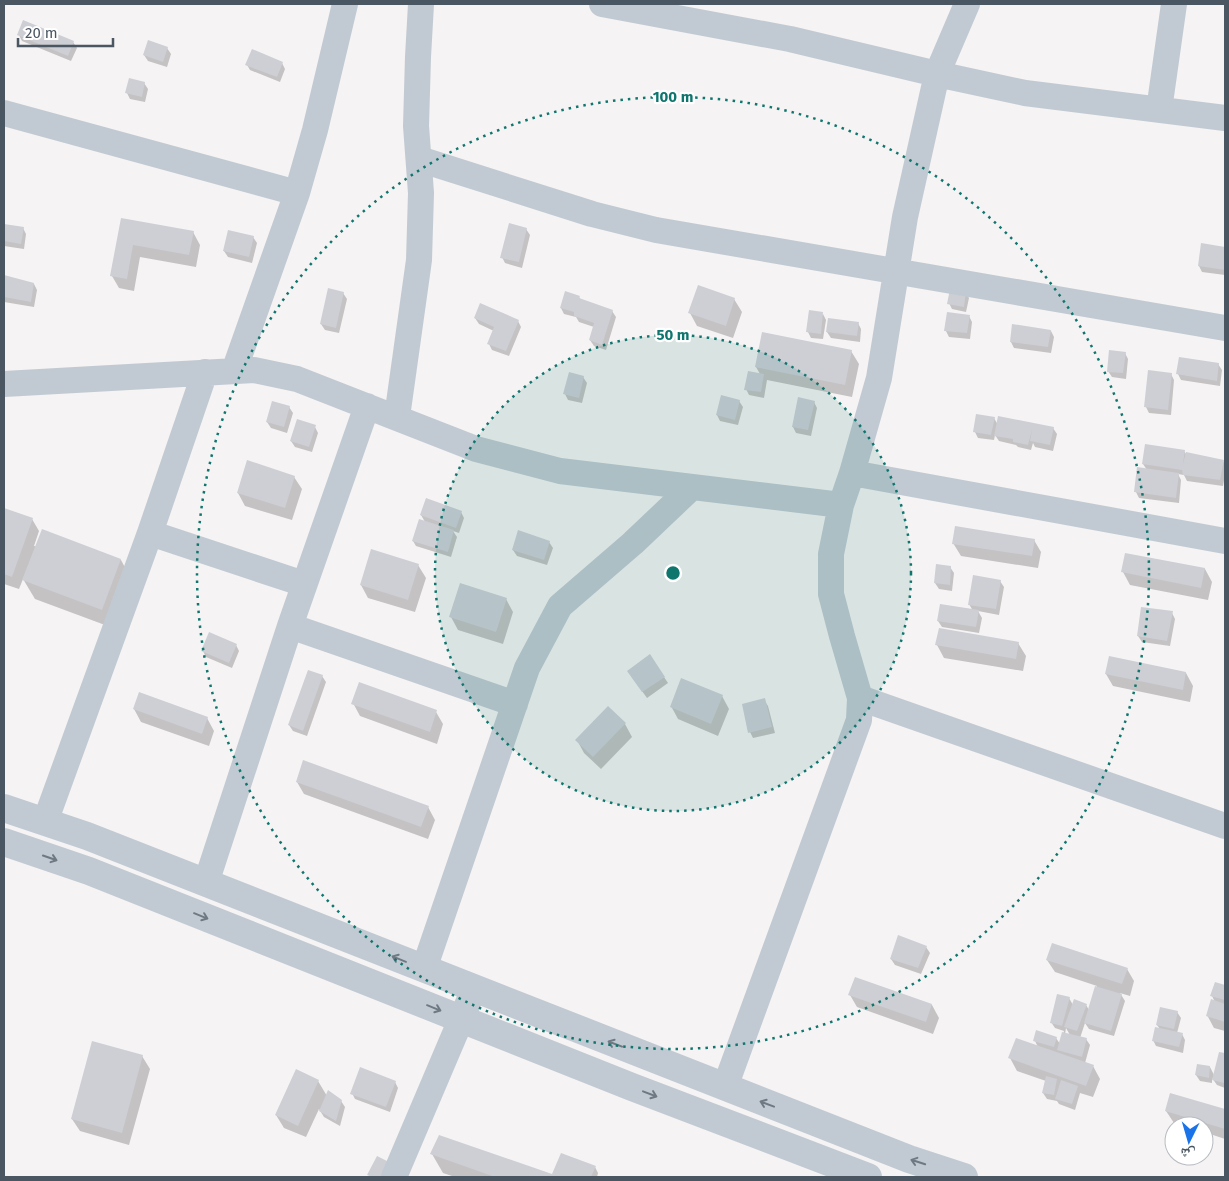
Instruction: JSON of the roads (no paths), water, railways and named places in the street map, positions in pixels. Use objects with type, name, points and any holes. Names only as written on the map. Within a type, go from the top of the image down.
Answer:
[{"type":"street","points":[[234,371],[297,193],[345,4]]},
{"type":"street","points":[[397,417],[419,260],[421,193],[416,126],[421,4]]},
{"type":"street","points":[[725,1087],[859,720],[860,698],[831,594],[831,554],[841,505],[879,378],[905,217],[937,74],[967,4]]},
{"type":"street","points":[[1159,110],[1174,4]]},
{"type":"street","points":[[616,5],[790,39],[1025,93],[1225,118]]},
{"type":"street","points":[[4,113],[297,193]]},
{"type":"street","points":[[418,159],[592,214],[656,230],[1225,328]]},
{"type":"street","points":[[4,384],[254,370],[297,379],[476,448],[560,471],[841,505]]},
{"type":"street","points":[[45,822],[150,533],[205,372]]},
{"type":"street","points":[[206,883],[304,584],[367,406]]},
{"type":"street","points":[[852,473],[1225,541]]},
{"type":"street","points":[[424,970],[527,668],[560,606],[633,543],[692,487]]},
{"type":"street","points":[[150,533],[304,584]]},
{"type":"street","points":[[290,626],[515,704]]},
{"type":"street","points":[[860,698],[1225,826]]},
{"type":"street","points":[[4,808],[87,836],[909,1159],[964,1177]]},
{"type":"street","points":[[4,842],[89,871],[651,1094],[868,1177]]},
{"type":"street","points":[[394,1177],[474,989]]}]
